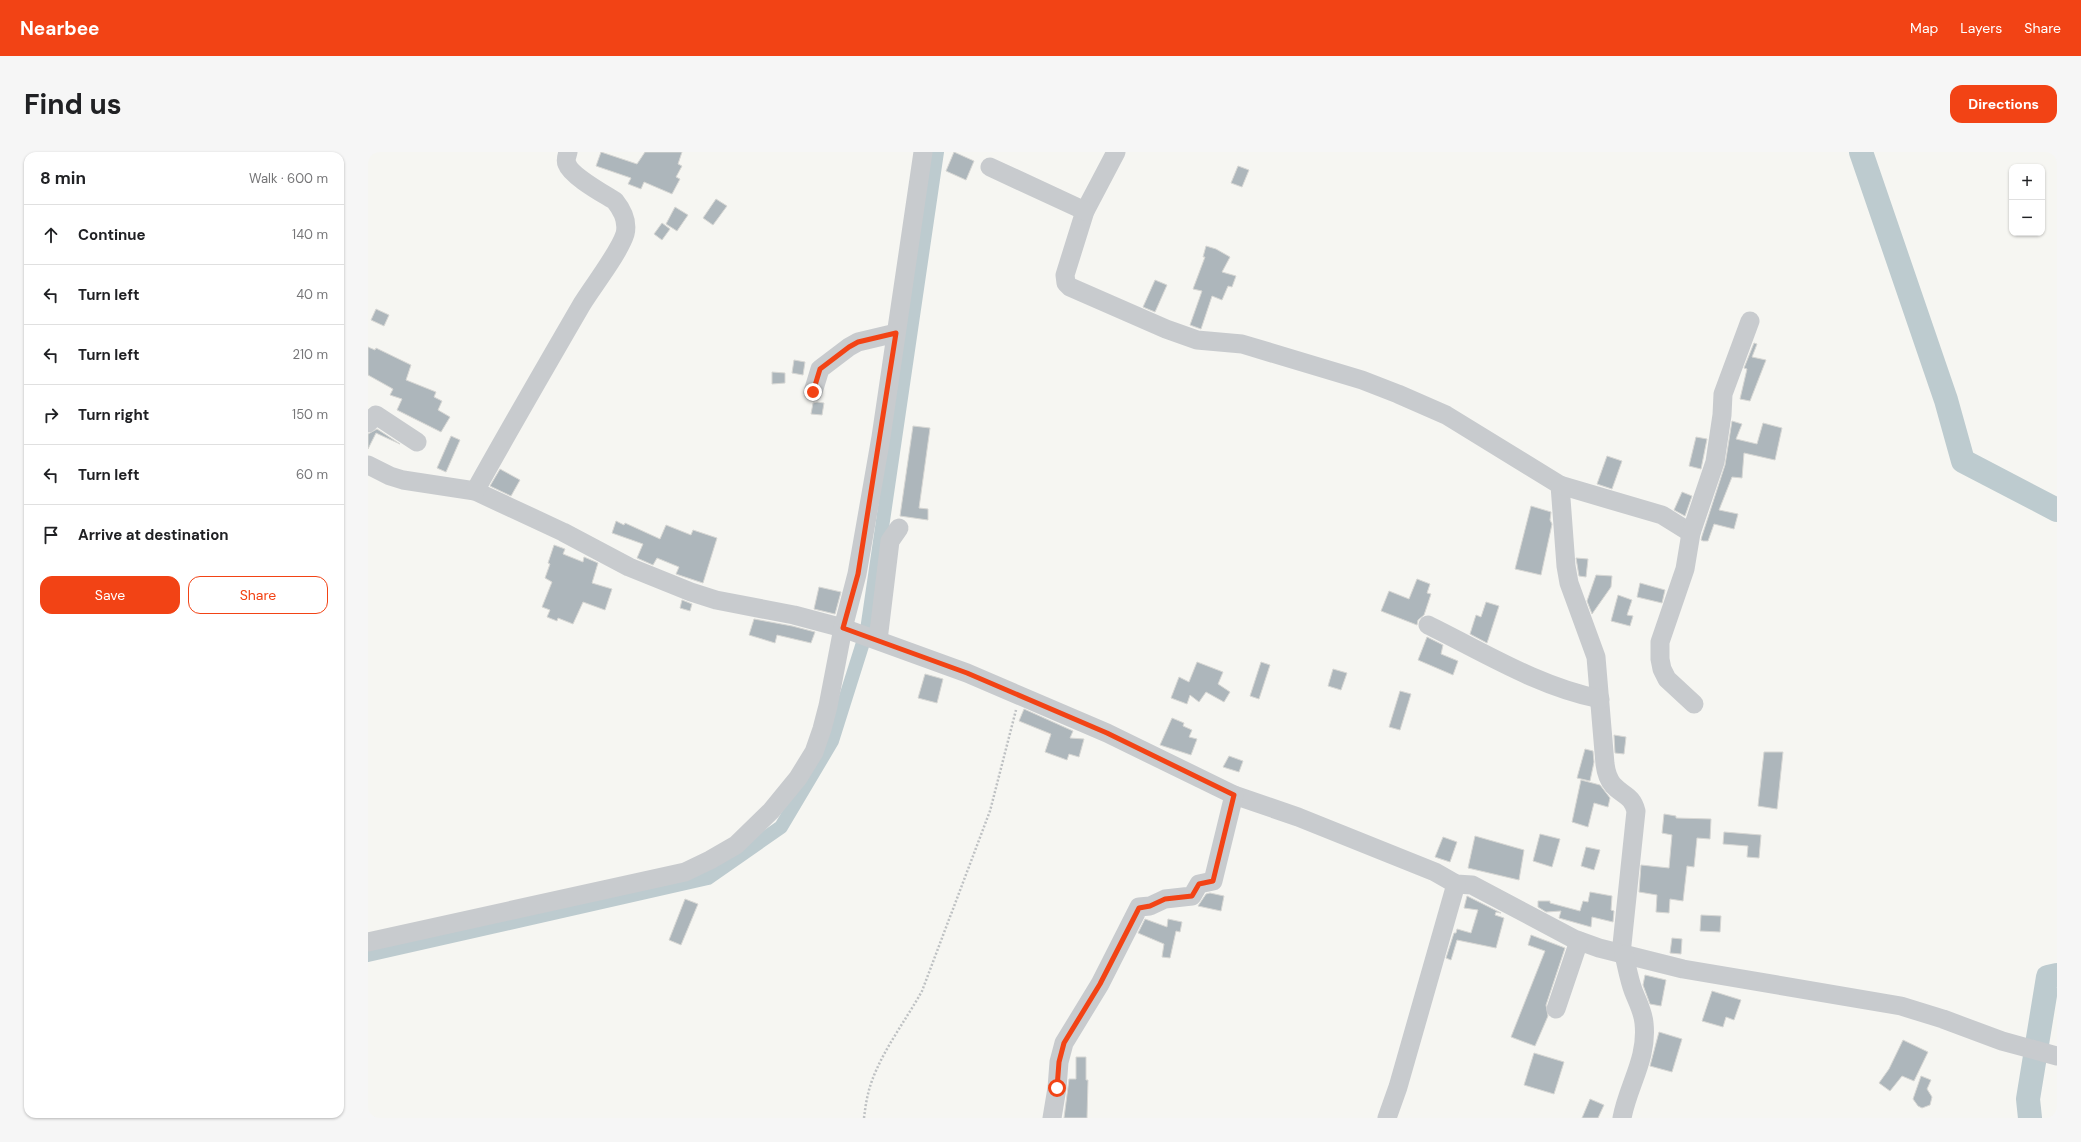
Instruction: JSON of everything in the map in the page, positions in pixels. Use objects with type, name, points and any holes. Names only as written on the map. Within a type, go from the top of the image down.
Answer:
[{"type":"street","points":[[475,491],[559,343],[595,283],[621,244],[625,234],[624,215],[620,207],[615,201],[572,172],[567,165],[566,158],[568,152]]},
{"type":"street","points":[[368,942],[685,872],[736,845],[771,811],[798,778],[814,752],[849,630],[923,152]]},
{"type":"street","points":[[1116,152],[1085,211],[1065,275],[1066,284],[1070,288],[1166,330],[1197,340],[1242,344],[1362,380],[1398,394],[1446,416],[1560,485],[1662,515],[1691,533]]},
{"type":"street","points":[[990,167],[1085,211]]},
{"type":"street","points":[[1694,704],[1667,678],[1662,670],[1659,650],[1664,628],[1685,569],[1691,533],[1715,462],[1722,415],[1723,394],[1750,321]]},
{"type":"street","points":[[813,392],[820,369],[849,347],[858,342],[896,333]]},
{"type":"street","points":[[368,423],[376,415],[417,442]]},
{"type":"street","points":[[369,468],[403,480],[475,491],[563,532],[629,567],[691,592],[716,600],[794,615],[849,630],[967,673],[1107,733],[1234,795],[1363,843],[1435,872],[1456,884],[1472,885],[1490,893],[1579,941],[1683,969],[1901,1006],[1943,1019],[2002,1041],[2057,1056]]},
{"type":"street","points":[[1560,485],[1566,566],[1573,595],[1593,644],[1598,672],[1602,744],[1608,777],[1613,785],[1631,798],[1636,811],[1623,954],[1630,979],[1642,1010],[1644,1035],[1638,1072],[1622,1118]]},
{"type":"street","points":[[876,639],[890,541],[899,528]]},
{"type":"street","points":[[1428,625],[1536,679],[1565,690],[1600,699]]},
{"type":"street","points":[[1052,1118],[1057,1088],[1059,1062],[1064,1043],[1100,984],[1139,908],[1150,906],[1165,899],[1192,896],[1199,884],[1213,881],[1234,795]]},
{"type":"street","points":[[1387,1118],[1398,1087],[1456,884]]},
{"type":"street","points":[[1556,1009],[1579,941]]},
{"type":"path","points":[[864,1118],[868,1093],[894,1037],[922,991],[990,811],[1018,703],[1028,699]]},
{"type":"building","points":[[601,152],[637,164],[645,152],[682,152],[678,164],[682,166],[676,177],[680,179],[672,194],[644,182],[641,189],[628,184],[631,178],[596,166]]},
{"type":"building","points":[[954,152],[974,161],[966,180],[946,171]]},
{"type":"building","points":[[1238,166],[1249,170],[1242,187],[1231,183]]},
{"type":"building","points":[[716,199],[727,206],[713,225],[703,218]]},
{"type":"building","points":[[675,207],[688,215],[677,231],[666,224]]},
{"type":"building","points":[[662,223],[670,229],[662,240],[654,234]]},
{"type":"building","points":[[1206,246],[1216,249],[1230,257],[1222,272],[1236,276],[1232,287],[1228,286],[1222,300],[1212,296],[1201,329],[1190,325],[1202,291],[1193,289],[1205,257],[1203,257]]},
{"type":"building","points":[[1155,280],[1167,285],[1155,312],[1143,307]]},
{"type":"building","points":[[376,309],[389,315],[384,326],[371,320]]},
{"type":"building","points":[[1754,343],[1757,344],[1752,357],[1766,360],[1750,401],[1740,399],[1747,369],[1744,368]]},
{"type":"building","points":[[368,347],[375,350],[376,348],[411,365],[406,380],[436,392],[434,397],[442,401],[438,410],[450,417],[441,432],[397,410],[402,399],[390,395],[393,389],[368,375]]},
{"type":"building","points":[[794,360],[805,362],[803,375],[792,373]]},
{"type":"building","points":[[772,372],[785,373],[785,383],[772,384]]},
{"type":"building","points":[[813,403],[824,403],[822,415],[811,414]]},
{"type":"building","points":[[1732,421],[1742,424],[1736,439],[1757,444],[1763,423],[1782,428],[1775,460],[1744,453],[1742,478],[1732,477],[1719,510],[1738,514],[1734,529],[1714,524],[1708,541],[1703,541],[1701,540],[1702,536],[1725,465]]},
{"type":"building","points":[[913,426],[930,428],[919,508],[928,509],[928,520],[900,516]]},
{"type":"building","points":[[377,429],[400,444],[376,433],[368,449],[368,434]]},
{"type":"building","points":[[451,436],[460,440],[446,472],[437,468]]},
{"type":"building","points":[[1696,437],[1707,439],[1701,469],[1689,466]]},
{"type":"building","points":[[1607,456],[1622,461],[1612,489],[1597,484]]},
{"type":"building","points":[[500,469],[520,480],[511,496],[490,486]]},
{"type":"building","points":[[1682,492],[1692,496],[1685,516],[1674,510]]},
{"type":"building","points":[[1531,506],[1551,512],[1550,520],[1552,524],[1541,575],[1515,569]]},
{"type":"building","points":[[616,521],[624,525],[625,523],[660,539],[666,525],[691,535],[693,530],[717,538],[703,583],[676,574],[679,567],[657,558],[653,565],[637,558],[643,544],[612,533]]},
{"type":"building","points":[[554,545],[565,549],[563,554],[583,562],[584,557],[598,563],[592,583],[612,589],[605,610],[583,602],[573,624],[558,618],[557,621],[547,617],[550,610],[542,607],[552,582],[545,578]]},
{"type":"building","points":[[1576,558],[1588,559],[1586,577],[1579,576]]},
{"type":"building","points":[[1596,575],[1612,576],[1611,587],[1592,614],[1587,601]]},
{"type":"building","points":[[1417,579],[1430,584],[1427,593],[1431,594],[1424,615],[1418,620],[1417,625],[1381,611],[1389,591],[1409,599]]},
{"type":"building","points":[[1640,583],[1665,590],[1662,603],[1637,597]]},
{"type":"building","points":[[819,587],[841,592],[835,614],[814,609]]},
{"type":"building","points":[[1618,595],[1632,600],[1627,615],[1633,616],[1630,626],[1611,621]]},
{"type":"building","points":[[682,600],[692,604],[690,611],[680,608]]},
{"type":"building","points":[[1486,602],[1499,606],[1487,643],[1470,634],[1476,615],[1481,617]]},
{"type":"building","points":[[754,619],[815,632],[811,643],[777,635],[775,643],[749,635]]},
{"type":"building","points":[[1427,637],[1443,645],[1441,654],[1458,661],[1453,675],[1418,660]]},
{"type":"building","points":[[1197,662],[1223,672],[1218,684],[1230,692],[1224,702],[1206,692],[1199,702],[1190,695],[1187,704],[1171,698],[1179,677],[1189,682]]},
{"type":"building","points":[[1261,662],[1270,665],[1259,699],[1250,696]]},
{"type":"building","points":[[1333,669],[1347,673],[1341,690],[1328,686]]},
{"type":"building","points":[[925,674],[943,679],[937,703],[918,698]]},
{"type":"building","points":[[1400,691],[1411,694],[1400,730],[1389,727]]},
{"type":"building","points":[[1024,709],[1073,731],[1070,738],[1084,739],[1079,757],[1069,754],[1067,760],[1045,752],[1051,734],[1019,721]]},
{"type":"building","points":[[1172,718],[1184,723],[1183,726],[1192,730],[1189,737],[1197,739],[1191,755],[1160,745]]},
{"type":"building","points":[[1614,735],[1626,737],[1624,754],[1615,753]]},
{"type":"building","points":[[1585,749],[1593,751],[1594,762],[1590,781],[1577,778]]},
{"type":"building","points":[[1764,752],[1783,752],[1777,809],[1758,806]]},
{"type":"building","points":[[1229,756],[1243,761],[1239,772],[1223,767]]},
{"type":"building","points":[[1581,780],[1600,785],[1610,798],[1608,807],[1594,803],[1588,827],[1572,822]]},
{"type":"building","points":[[1664,814],[1676,816],[1676,818],[1711,819],[1710,839],[1697,838],[1694,867],[1687,866],[1683,901],[1670,899],[1669,913],[1656,912],[1657,895],[1639,892],[1641,865],[1669,868],[1672,835],[1662,833]]},
{"type":"building","points":[[1724,832],[1761,835],[1759,858],[1747,857],[1748,846],[1723,844]]},
{"type":"building","points":[[1540,834],[1560,839],[1552,867],[1533,861]]},
{"type":"building","points":[[1475,836],[1524,850],[1519,880],[1468,868]]},
{"type":"building","points":[[1443,837],[1457,842],[1450,862],[1435,857]]},
{"type":"building","points":[[1586,847],[1600,850],[1594,870],[1581,866]]},
{"type":"building","points":[[1590,892],[1612,896],[1611,910],[1614,911],[1613,922],[1592,917],[1591,927],[1559,918],[1561,911],[1546,912],[1538,907],[1538,901],[1550,901],[1550,903],[1580,911],[1583,901],[1588,902]]},
{"type":"building","points":[[1210,893],[1224,896],[1221,911],[1198,906],[1206,894]]},
{"type":"building","points":[[1467,896],[1501,913],[1496,912],[1495,915],[1504,918],[1496,948],[1457,940],[1451,960],[1446,958],[1454,933],[1456,933],[1457,929],[1471,933],[1478,910],[1464,908]]},
{"type":"building","points":[[685,899],[698,904],[681,945],[669,940]]},
{"type":"building","points":[[1701,915],[1721,916],[1720,932],[1700,931]]},
{"type":"building","points":[[1145,919],[1167,927],[1168,919],[1182,922],[1180,932],[1176,931],[1170,958],[1162,957],[1164,944],[1138,933]]},
{"type":"building","points":[[1531,935],[1565,948],[1546,1005],[1548,1016],[1535,1046],[1511,1037],[1545,951],[1528,945]]},
{"type":"building","points":[[1672,938],[1682,939],[1681,954],[1670,953]]},
{"type":"building","points":[[1645,975],[1666,980],[1661,1006],[1650,1004],[1643,985]]},
{"type":"building","points":[[1712,991],[1741,1000],[1734,1020],[1726,1017],[1723,1027],[1702,1021]]},
{"type":"building","points":[[1659,1032],[1682,1039],[1672,1072],[1650,1066]]},
{"type":"building","points":[[1903,1040],[1928,1052],[1914,1081],[1902,1076],[1890,1091],[1879,1083],[1889,1069]]},
{"type":"building","points":[[1534,1053],[1564,1062],[1554,1094],[1524,1085]]},
{"type":"building","points":[[1076,1057],[1086,1057],[1086,1080],[1088,1080],[1087,1118],[1064,1118],[1069,1079],[1076,1079]]},
{"type":"building","points":[[1921,1076],[1931,1080],[1927,1089],[1932,1097],[1930,1105],[1922,1108],[1918,1106],[1913,1099]]},
{"type":"building","points":[[1590,1099],[1604,1105],[1598,1118],[1582,1118]]},
{"type":"waterway","points":[[368,955],[708,878],[781,827],[832,741],[867,630],[937,152]]},
{"type":"waterway","points":[[1861,152],[1946,400],[1963,461],[2057,510]]},
{"type":"waterway","points":[[2030,1118],[2028,1099],[2048,977],[2057,975]]},
{"type":"route","points":[[813,392],[820,369],[849,347],[858,342],[896,333],[858,574],[843,628],[922,655],[1028,699],[1107,733],[1198,779],[1234,795],[1217,871],[1213,881],[1199,884],[1192,896],[1165,899],[1150,906],[1139,908],[1100,984],[1064,1043],[1059,1062],[1057,1088]]}]
